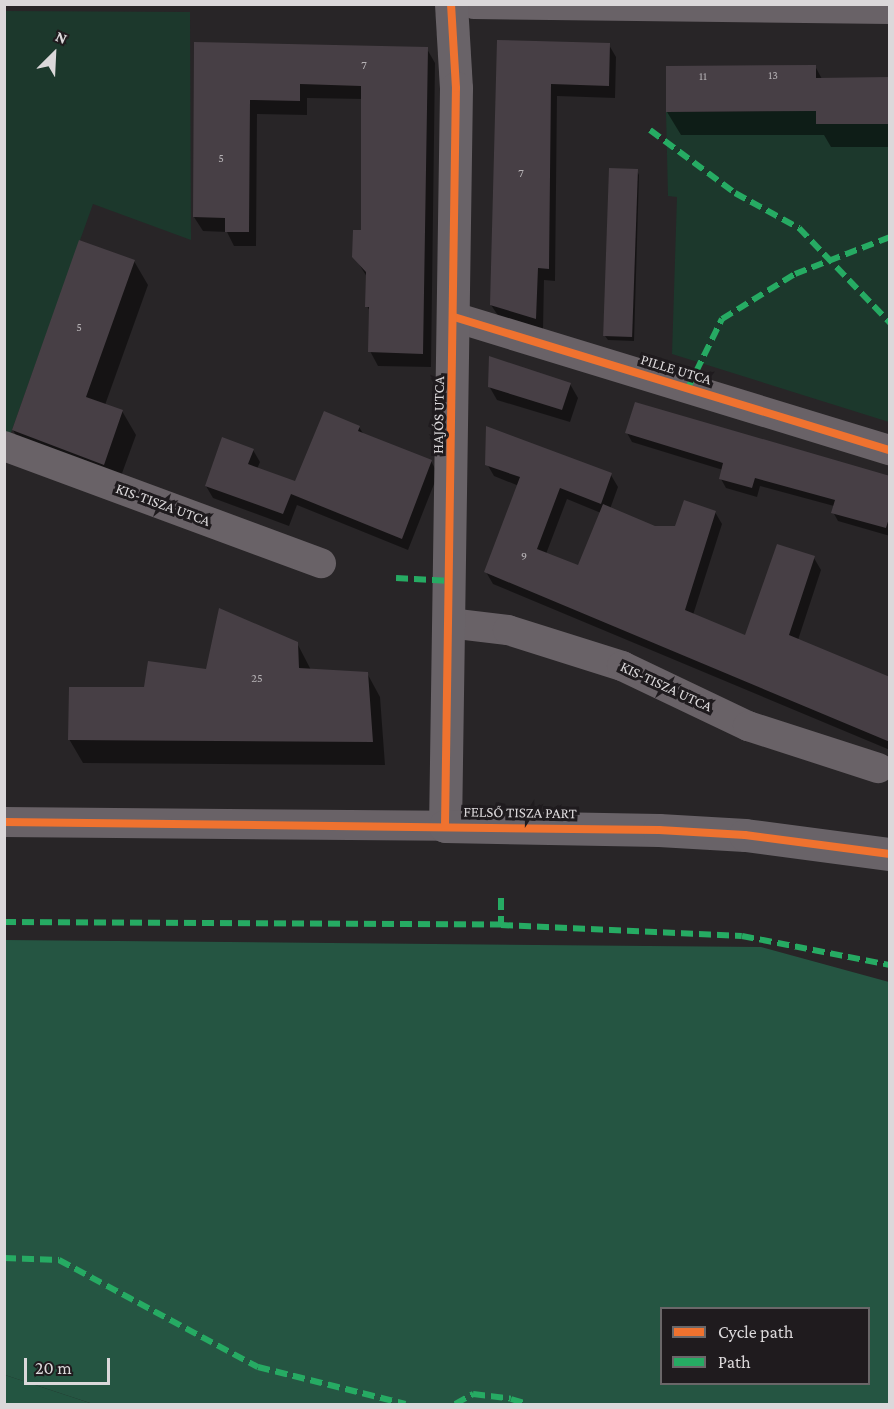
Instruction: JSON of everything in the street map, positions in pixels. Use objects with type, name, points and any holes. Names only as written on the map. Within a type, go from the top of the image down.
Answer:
[{"type":"main road","name":"HAJÓS UTCA","points":[[445,826],[456,88],[451,4]]},
{"type":"main road","name":"FELSŐ TISZA PART","points":[[445,826],[659,830],[745,835],[890,854]]},
{"type":"street","points":[[474,4],[890,9]]},
{"type":"street","name":"PILLE UTCA","points":[[454,317],[890,450]]},
{"type":"street","name":"KIS-TISZA UTCA","points":[[4,446],[321,563]]},
{"type":"street","name":"KIS-TISZA UTCA","points":[[449,623],[508,630],[622,666],[748,726],[878,768]]},
{"type":"street","name":"FELSŐ TISZA PART","points":[[4,822],[445,826]]},
{"type":"shaded area","points":[[5,11],[190,12],[191,240],[93,204],[8,441],[5,439]]},
{"type":"shaded area","points":[[816,111],[816,124],[889,124],[889,422],[672,354],[677,197],[668,196],[666,112]]},
{"type":"shaded area","points":[[5,940],[761,947],[889,982],[889,1404],[93,1404],[5,1375]]},
{"type":"shaded area","points":[[5,1375],[93,1404],[5,1404]]},
{"type":"building","points":[[497,40],[610,43],[609,86],[551,84],[549,269],[538,268],[536,319],[490,305]]},
{"type":"building","points":[[194,42],[428,47],[423,354],[368,352],[369,307],[365,307],[366,272],[352,257],[353,230],[361,230],[361,86],[300,84],[300,101],[250,100],[249,232],[225,232],[225,218],[193,217]]},
{"type":"building","points":[[816,65],[816,78],[890,77],[890,124],[816,124],[816,111],[666,112],[666,66]]},
{"type":"building","points":[[609,168],[638,169],[632,337],[603,336]]},
{"type":"building","points":[[79,240],[135,260],[86,397],[123,410],[104,465],[12,430]]},
{"type":"building","points":[[489,356],[571,383],[562,410],[488,387]]},
{"type":"building","points":[[635,402],[890,476],[890,515],[886,528],[831,513],[835,500],[755,478],[752,488],[719,479],[723,463],[625,433]]},
{"type":"building","points":[[324,411],[360,426],[358,431],[432,460],[402,539],[291,494],[283,514],[205,486],[222,437],[254,449],[248,464],[295,481]]},
{"type":"building","points":[[486,426],[612,473],[601,504],[560,488],[537,549],[578,565],[603,504],[655,526],[675,526],[684,500],[716,511],[685,610],[745,635],[777,544],[815,556],[789,635],[890,677],[890,742],[484,572],[520,477],[485,465]]},
{"type":"building","points":[[219,608],[298,642],[299,668],[368,672],[373,742],[68,740],[69,687],[144,687],[148,661],[206,669]]},
{"type":"marked path","points":[[650,130],[735,193],[799,228],[890,323]]},
{"type":"marked path","points":[[688,388],[722,319],[795,274],[890,237]]},
{"type":"marked path","points":[[396,578],[451,581]]},
{"type":"marked path","points":[[501,898],[501,925]]},
{"type":"marked path","points":[[4,922],[501,925],[742,936],[890,965]]},
{"type":"marked path","points":[[4,1258],[59,1260],[258,1367],[405,1404]]},
{"type":"marked path","points":[[455,1404],[473,1394],[511,1399],[527,1404]]},
{"type":"cycle path","points":[[445,826],[456,88],[451,4]]},
{"type":"cycle path","points":[[454,317],[890,450]]},
{"type":"cycle path","points":[[4,822],[659,830],[745,835],[890,854]]}]
